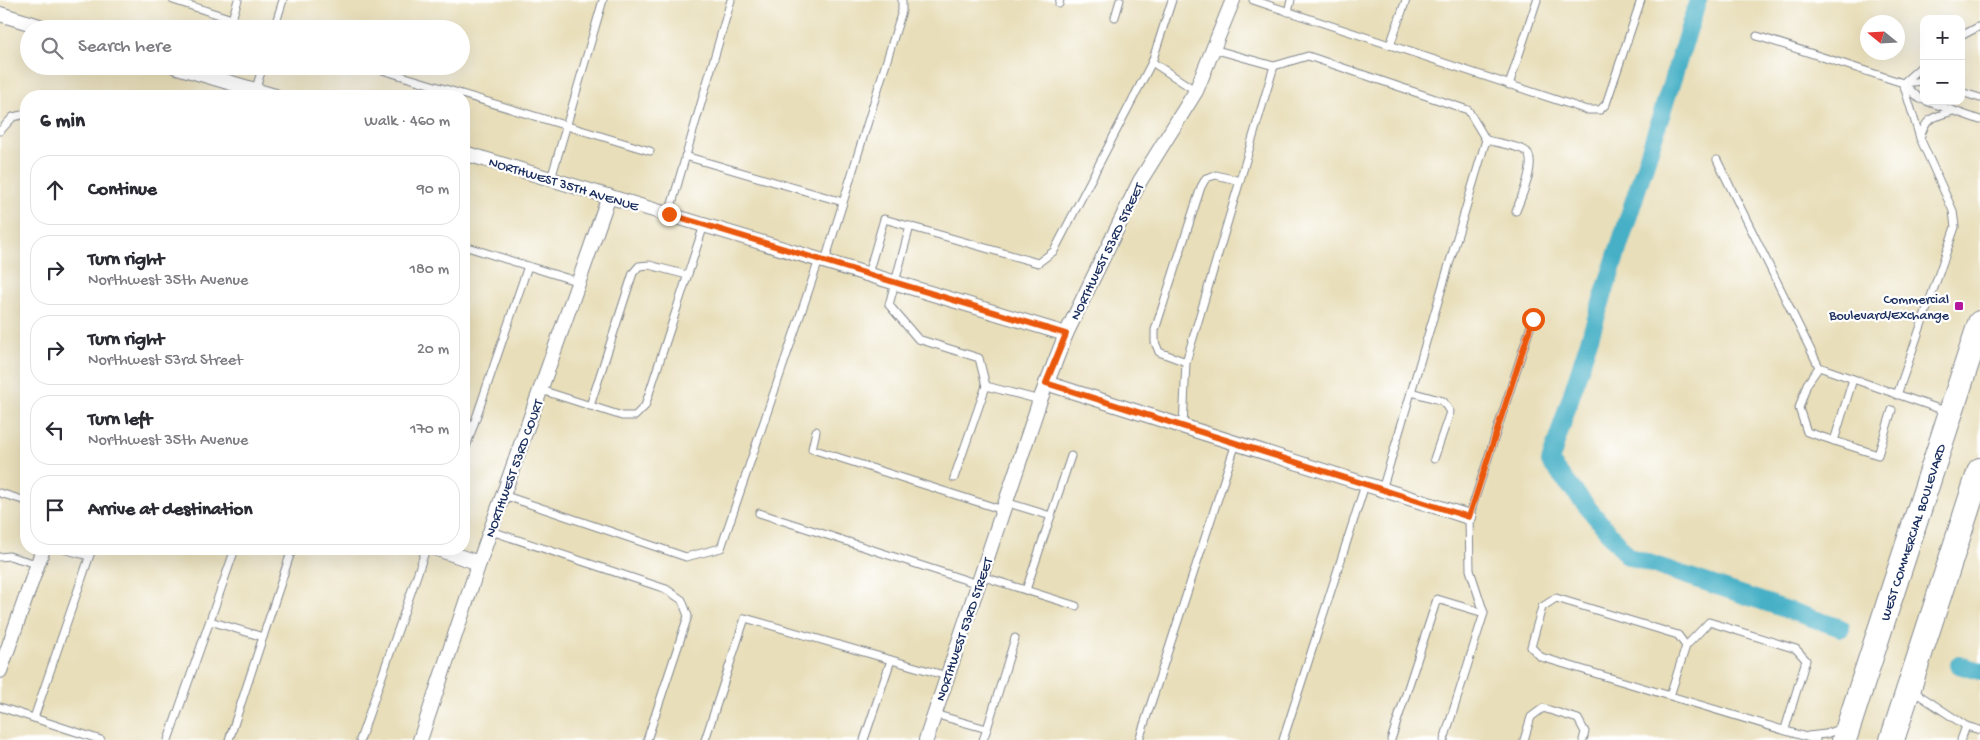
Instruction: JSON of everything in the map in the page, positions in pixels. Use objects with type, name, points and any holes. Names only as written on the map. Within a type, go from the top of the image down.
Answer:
[{"type":"highway","name":"WEST COMMERCIAL BOULEVARD","points":[[1846,733],[1980,323]]},
{"type":"highway","points":[[1892,740],[1980,470]]},
{"type":"street","name":"NORTHWEST 53RD STREET","points":[[926,740],[1040,400],[1066,334],[1140,181],[1196,91],[1233,0]]},
{"type":"street","points":[[0,14],[20,20]]},
{"type":"street","points":[[217,75],[256,90]]},
{"type":"street","name":"NORTHWEST 35TH AVENUE","points":[[470,155],[1066,334]]},
{"type":"street","name":"NORTHWEST 53RD COURT","points":[[420,740],[490,531],[609,196]]},
{"type":"street","points":[[1046,383],[1469,517]]},
{"type":"street","points":[[0,670],[41,555]]},
{"type":"street","points":[[455,555],[479,563]]},
{"type":"lane","points":[[173,0],[232,19],[238,0]]},
{"type":"lane","points":[[277,20],[283,0]]},
{"type":"lane","points":[[551,179],[602,0]]},
{"type":"lane","points":[[669,214],[731,0]]},
{"type":"lane","points":[[503,495],[686,558],[721,548],[843,202],[902,11],[902,0]]},
{"type":"lane","points":[[1115,18],[1120,0]]},
{"type":"lane","points":[[868,274],[884,219],[1038,263],[1054,252],[1152,62],[1172,0]]},
{"type":"lane","points":[[1252,0],[1586,110],[1600,110],[1606,104],[1641,0]]},
{"type":"lane","points":[[1288,12],[1292,0]]},
{"type":"lane","points":[[1390,45],[1406,0]]},
{"type":"lane","points":[[1509,85],[1537,0]]},
{"type":"lane","points":[[1965,34],[1980,26]]},
{"type":"lane","points":[[1757,36],[1903,83],[1920,81]]},
{"type":"lane","points":[[1213,49],[1274,66],[1308,56],[1468,110],[1486,140],[1525,150],[1530,156],[1531,166],[1516,211]]},
{"type":"lane","points":[[1152,62],[1196,91]]},
{"type":"lane","points":[[1184,427],[1186,362],[1274,66]]},
{"type":"lane","points":[[1903,83],[1920,68]]},
{"type":"lane","points":[[256,90],[260,75]]},
{"type":"lane","points":[[399,75],[448,90]]},
{"type":"lane","points":[[1903,83],[1920,99]]},
{"type":"lane","points":[[1897,395],[1954,227],[1953,211],[1920,138],[1903,83]]},
{"type":"lane","points":[[1965,93],[1980,98]]},
{"type":"lane","points":[[470,97],[650,151]]},
{"type":"lane","points":[[1936,105],[1980,120]]},
{"type":"lane","points":[[1920,138],[1924,124],[1934,117],[1953,111]]},
{"type":"lane","points":[[0,131],[13,117],[20,115]]},
{"type":"lane","points":[[1382,490],[1486,140]]},
{"type":"lane","points":[[686,156],[843,202]]},
{"type":"lane","points":[[1717,160],[1818,367],[1951,412]]},
{"type":"lane","points":[[1186,362],[1159,352],[1155,342],[1155,330],[1201,187],[1206,178],[1216,175],[1240,181]]},
{"type":"lane","points":[[541,390],[622,416],[635,416],[646,406],[704,225]]},
{"type":"lane","points":[[910,226],[889,306],[918,338],[978,358],[986,386],[954,478]]},
{"type":"lane","points":[[470,248],[579,282]]},
{"type":"lane","points":[[590,406],[633,273],[639,266],[649,265],[688,275]]},
{"type":"lane","points":[[470,435],[528,266]]},
{"type":"lane","points":[[1444,740],[1484,613],[1470,570],[1469,517],[1533,319]]},
{"type":"lane","points":[[1818,367],[1807,384],[1799,408],[1807,432],[1878,455],[1892,410]]},
{"type":"lane","points":[[1834,441],[1853,379]]},
{"type":"lane","points":[[986,386],[1040,400]]},
{"type":"lane","points":[[1411,392],[1444,400],[1450,412],[1434,458]]},
{"type":"lane","points":[[816,431],[812,449],[1004,506],[1050,516]]},
{"type":"lane","points":[[1138,740],[1236,443]]},
{"type":"lane","points":[[1026,590],[1071,456]]},
{"type":"lane","points":[[1284,740],[1365,485]]},
{"type":"lane","points":[[0,493],[20,499]]},
{"type":"lane","points":[[759,513],[979,580],[1026,590],[1076,606]]},
{"type":"lane","points":[[490,531],[666,590],[682,600],[688,616],[647,740]]},
{"type":"lane","points":[[34,718],[89,555]]},
{"type":"lane","points":[[168,740],[233,555]]},
{"type":"lane","points":[[229,740],[290,555]]},
{"type":"lane","points":[[360,740],[424,555]]},
{"type":"lane","points":[[0,557],[9,556],[37,564]]},
{"type":"lane","points":[[1686,646],[1678,635],[1556,598],[1542,607],[1531,647],[1541,657],[1816,740]]},
{"type":"lane","points":[[1391,740],[1437,599],[1484,613]]},
{"type":"lane","points":[[705,740],[745,618],[947,676]]},
{"type":"lane","points":[[210,621],[263,637]]},
{"type":"lane","points":[[1670,696],[1686,646],[1709,622],[1796,650],[1806,660],[1784,730]]},
{"type":"lane","points":[[983,740],[1015,638]]},
{"type":"lane","points":[[864,740],[891,660]]},
{"type":"lane","points":[[1908,688],[1966,726],[1980,730]]},
{"type":"lane","points":[[0,707],[101,740]]},
{"type":"lane","points":[[1524,740],[1531,718],[1543,708],[1578,719],[1585,732],[1583,740]]},
{"type":"lane","points":[[934,714],[987,729]]},
{"type":"lane","points":[[1961,740],[1966,726]]},
{"type":"lane","points":[[1805,736],[1846,733]]},
{"type":"waterway","points":[[1698,0],[1550,462],[1628,556],[1841,628]]},
{"type":"waterway","points":[[1959,665],[1980,671]]},
{"type":"place","name":"Commercial Boulevard/Exchange","points":[[1959,306]]},
{"type":"route","points":[[669,214],[1066,334],[1046,383],[1469,517],[1533,319]]}]
